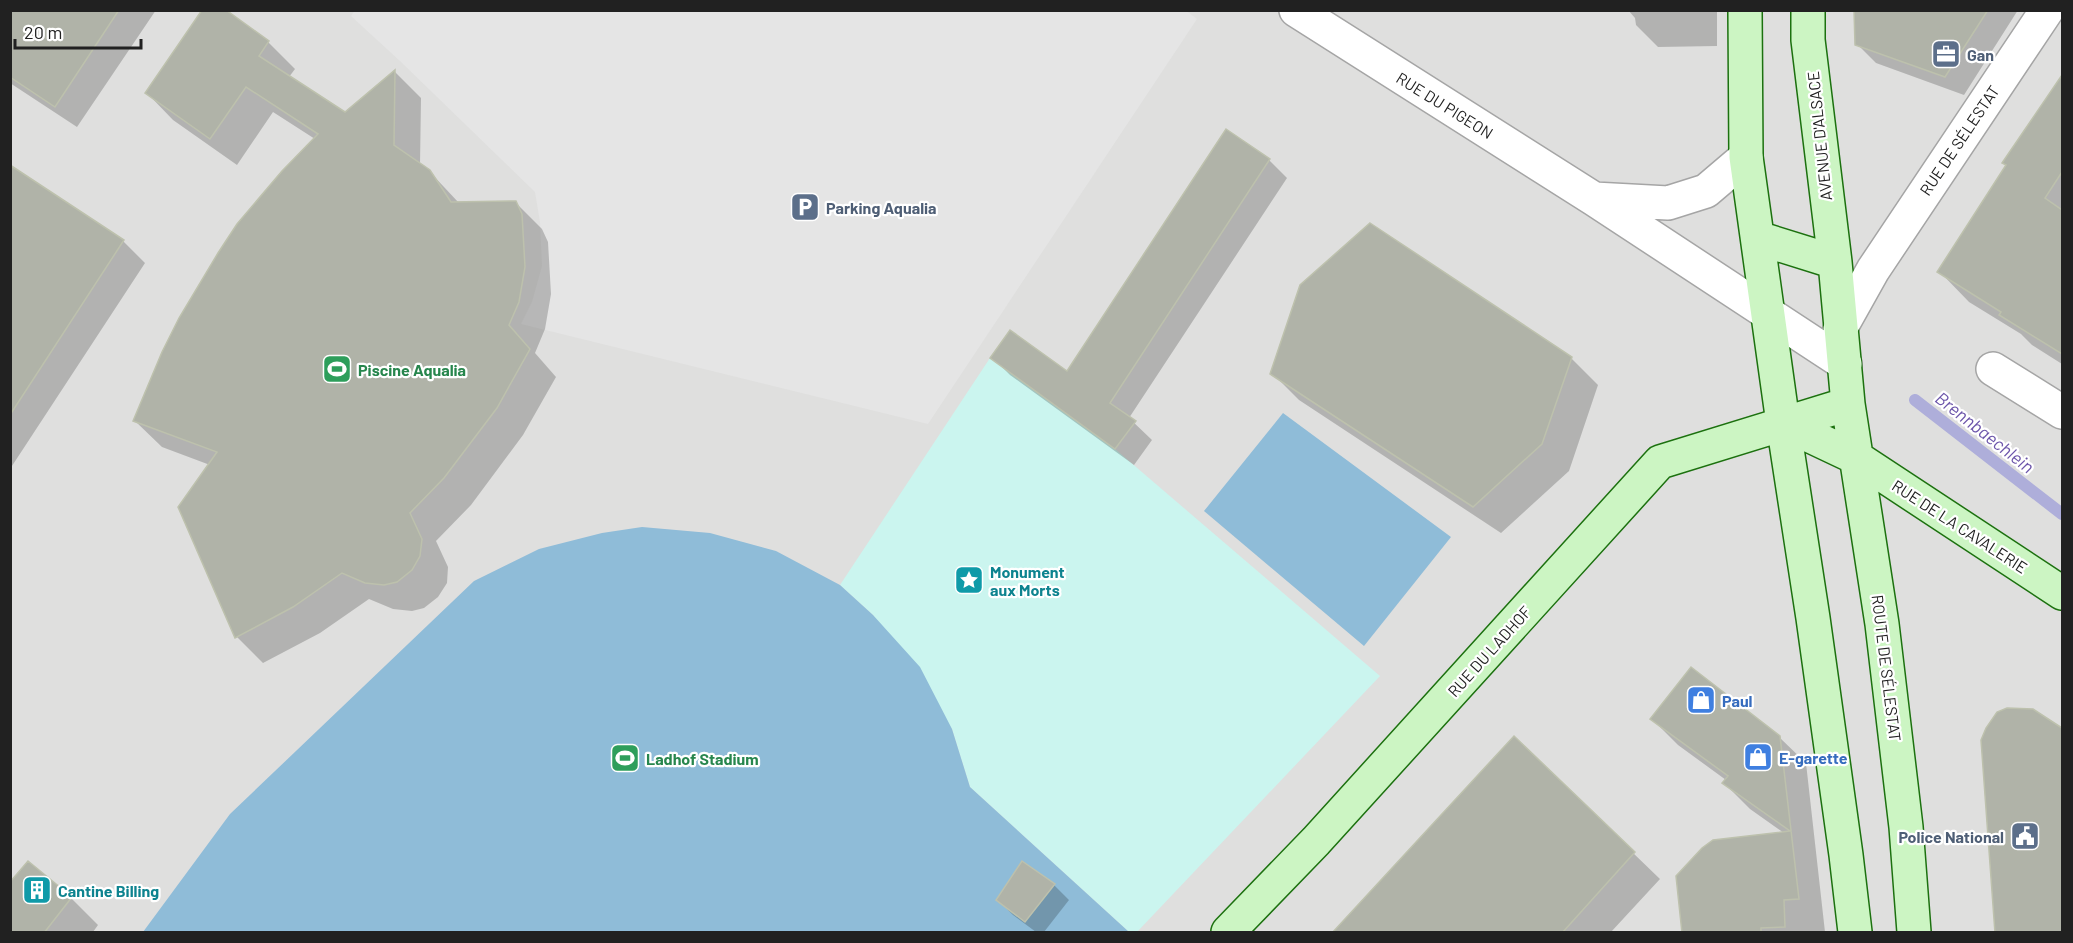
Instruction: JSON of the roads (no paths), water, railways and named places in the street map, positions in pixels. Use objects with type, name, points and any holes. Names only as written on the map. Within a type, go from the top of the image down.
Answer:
[{"type":"main road","points":[[1745,10],[1746,157],[1813,618],[1855,933]]},
{"type":"main road","name":"AVENUE D'ALSACE","points":[[1808,10],[1808,40],[1835,262],[1848,404]]},
{"type":"main road","points":[[1758,238],[1835,262]]},
{"type":"main road","points":[[1783,423],[1848,404]]},
{"type":"main road","name":"ROUTE DE SÉLESTAT","points":[[1848,404],[1882,624],[1906,827],[1914,933]]},
{"type":"main road","points":[[1783,423],[1857,458]]},
{"type":"main road","name":"RUE DU LADHOF","points":[[1228,933],[1324,832],[1660,462],[1783,423]]},
{"type":"main road","name":"RUE DE LA CAVALERIE","points":[[1857,458],[2062,593]]},
{"type":"street","name":"RUE DU PIGEON","points":[[1296,10],[1594,199],[1845,364]]},
{"type":"street","name":"RUE DE SÉLESTAT","points":[[1840,329],[1873,270],[2047,10]]},
{"type":"street","name":"RUE DU PIGEON","points":[[1594,199],[1668,203],[1706,191],[1746,157]]},
{"type":"street","points":[[1835,262],[1873,270]]},
{"type":"street","points":[[1993,369],[2062,412]]},
{"type":"waterway","name":"Brennbaechlein","points":[[1915,400],[2062,514]]},
{"type":"place","name":"Gan","points":[[1946,54]]},
{"type":"place","name":"Parking Aqualia","points":[[805,207]]},
{"type":"place","name":"Piscine Aqualia","points":[[337,369]]},
{"type":"place","name":"Monument aux Morts","points":[[969,580]]},
{"type":"place","name":"Paul","points":[[1701,700]]},
{"type":"place","name":"E-garette","points":[[1758,757]]},
{"type":"place","name":"Ladhof Stadium","points":[[625,758]]},
{"type":"place","name":"Police National","points":[[2025,836]]},
{"type":"place","name":"Cantine Billing","points":[[37,890]]}]
